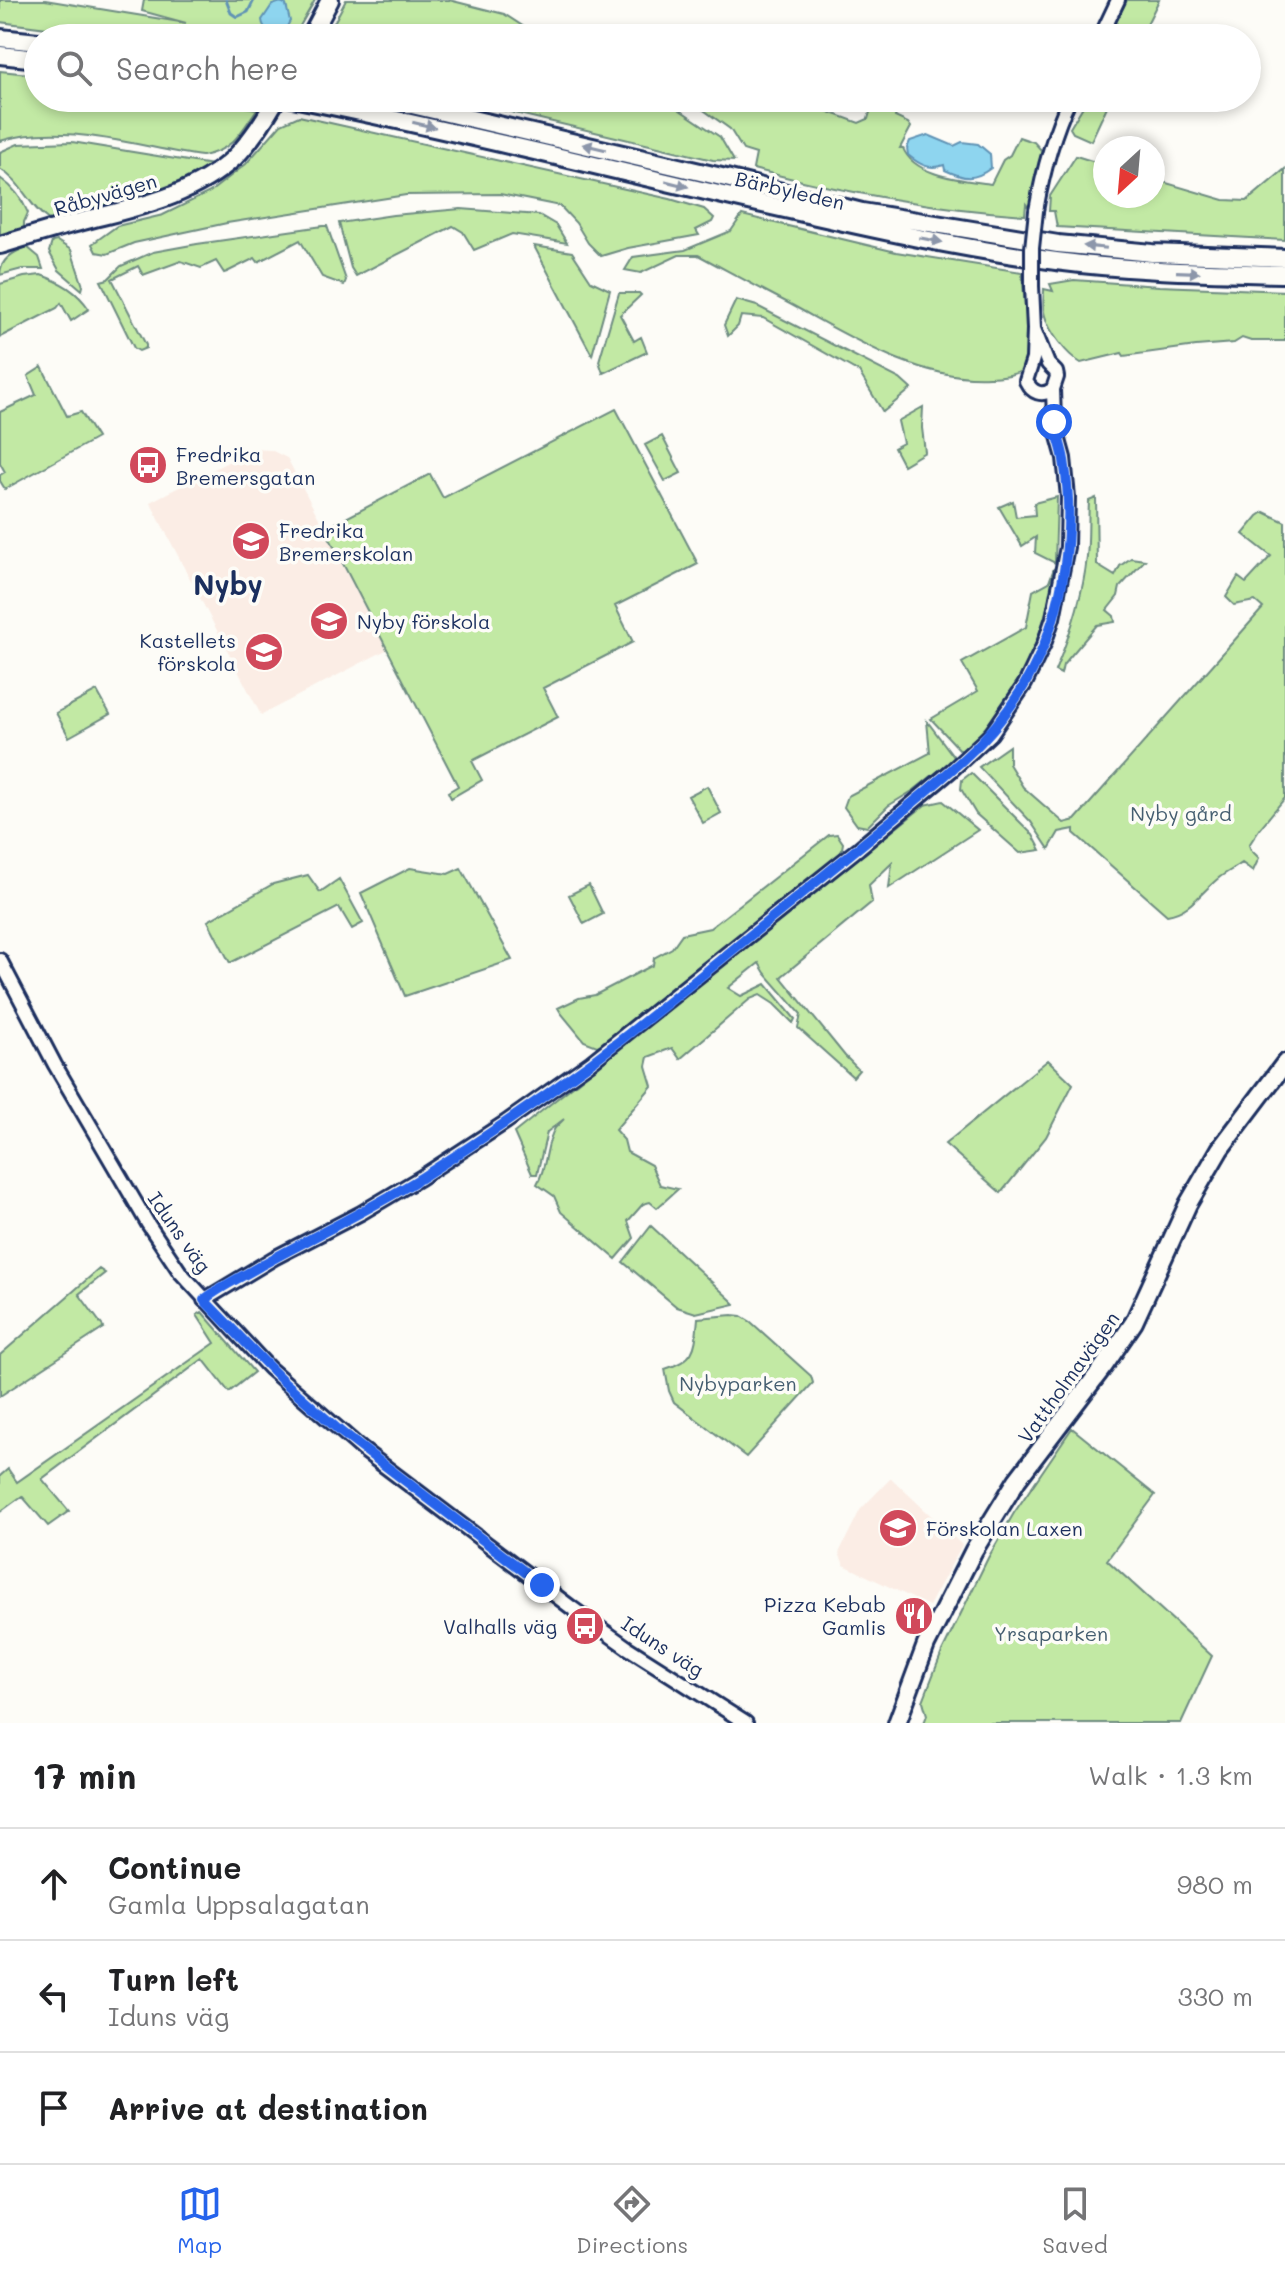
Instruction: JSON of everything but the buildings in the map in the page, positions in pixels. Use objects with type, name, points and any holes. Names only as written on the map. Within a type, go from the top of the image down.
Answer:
[{"type":"main road","points":[[317,24],[330,0]]},
{"type":"main road","points":[[0,38],[24,41]]},
{"type":"main road","points":[[0,55],[24,58]]},
{"type":"main road","name":"Råbyvägen","points":[[0,245],[155,203],[184,191],[232,159],[268,112]]},
{"type":"main road","name":"Bärbyleden","points":[[357,112],[841,222],[982,250],[1149,271],[1285,274]]},
{"type":"main road","name":"Bärbyleden","points":[[443,112],[862,212],[1058,244],[1152,253],[1285,258]]},
{"type":"main road","name":"Vattholmavägen","points":[[897,1723],[926,1645],[974,1550],[1017,1480],[1134,1322],[1188,1204],[1212,1163],[1285,1063]]},
{"type":"street","points":[[1107,24],[1118,0]]},
{"type":"street","points":[[1053,389],[1045,394],[1034,392],[1027,384],[1026,376],[1033,359],[1032,248],[1036,211],[1052,141],[1064,112]]},
{"type":"street","points":[[1034,329],[1048,364],[1056,372],[1054,422]]},
{"type":"street","points":[[1030,368],[1040,363],[1048,364]]},
{"type":"street","points":[[204,1300],[420,1178],[591,1062],[859,848],[991,734],[1033,670],[1044,644],[1060,587],[1067,547],[1068,497],[1064,458],[1054,422],[1039,394]]},
{"type":"street","name":"Iduns väg","points":[[0,960],[120,1180],[180,1272],[283,1381],[363,1450],[628,1648],[746,1723]]},
{"type":"shaded area","points":[[253,449],[271,450],[287,458],[388,649],[261,715],[150,502]]},
{"type":"shaded area","name":"Förskolan Laxen","points":[[891,1478],[962,1545],[929,1606],[844,1565],[839,1553],[860,1510]]},
{"type":"green space","points":[[0,0],[45,0],[186,23],[142,11],[144,0],[315,0],[301,24],[24,25],[0,22]]},
{"type":"green space","points":[[346,0],[449,0],[504,14],[519,24],[333,24]]},
{"type":"green space","points":[[1127,0],[1159,0],[1147,24],[1115,24]]},
{"type":"green space","points":[[0,71],[24,74],[24,112],[255,112],[229,145],[202,156],[75,135],[24,136],[0,141]]},
{"type":"green space","points":[[511,112],[683,112],[720,137],[734,161],[713,160]]},
{"type":"green space","points":[[706,112],[829,112],[859,123],[868,119],[870,112],[897,112],[895,117],[911,127],[900,148],[918,165],[941,175],[991,184],[1019,137],[1034,142],[1042,151],[1025,215],[922,204],[753,169],[756,154],[743,150],[730,129]]},
{"type":"green space","points":[[1080,112],[1104,112],[1091,141],[1073,133],[1070,128]]},
{"type":"green space","points":[[299,116],[670,199],[704,209],[714,218],[696,230],[699,235],[601,256],[560,206],[500,194],[406,195],[227,223],[134,243],[107,254],[96,252],[92,244],[117,226],[163,215],[210,192],[246,164],[281,124]]},
{"type":"green space","points":[[72,142],[212,165],[198,176],[159,194],[50,221],[0,169],[0,152],[18,144]]},
{"type":"green space","points":[[1076,156],[1093,161],[1093,208],[1165,208],[1165,183],[1224,200],[1247,201],[1285,169],[1285,240],[1057,227],[1054,211],[1049,211],[1050,196]]},
{"type":"green space","points":[[0,178],[17,193],[28,213],[24,230],[0,237]]},
{"type":"green space","points":[[461,209],[539,215],[556,225],[567,243],[512,234],[474,250],[463,232],[453,226],[356,276],[351,268],[339,223]]},
{"type":"green space","points":[[742,215],[896,252],[1022,272],[1029,352],[1025,369],[1003,376],[963,376],[911,364],[860,342],[698,255],[679,255],[641,273],[625,270],[633,257],[685,250],[731,231]]},
{"type":"green space","points":[[327,226],[346,280],[344,285],[322,277],[300,240],[258,262],[255,258],[224,273],[216,261],[201,268],[181,261],[143,275],[138,266],[112,279],[146,345],[139,351],[134,348],[101,281],[108,279],[121,266],[153,252]]},
{"type":"green space","points":[[57,241],[71,250],[82,290],[59,270],[49,252],[52,242]]},
{"type":"green space","points":[[534,246],[572,252],[591,281],[610,290],[592,355]]},
{"type":"green space","points":[[27,247],[39,257],[43,269],[22,269],[0,275],[5,260]]},
{"type":"green space","points":[[41,275],[68,288],[89,309],[71,321],[61,303],[57,308],[0,337],[0,284]]},
{"type":"green space","points":[[1074,280],[1285,291],[1285,341],[1242,338],[1234,343],[1124,356],[1122,353],[1081,363],[1054,336],[1044,310],[1044,289],[1053,291],[1050,284]]},
{"type":"green space","points":[[619,293],[641,295],[620,315],[634,341],[641,337],[647,352],[603,373],[599,361]]},
{"type":"green space","points":[[736,300],[757,306],[900,379],[911,389],[883,412],[859,372],[763,318],[741,316],[738,326],[728,336],[724,325]]},
{"type":"green space","points":[[42,367],[67,416],[81,412],[97,438],[5,489],[0,481],[0,475],[5,472],[0,463],[0,412],[36,395],[28,376]]},
{"type":"green space","points":[[923,407],[925,452],[903,465],[894,448],[903,443],[898,421]]},
{"type":"green space","points":[[616,409],[698,564],[615,606],[633,642],[543,688],[558,717],[472,761],[482,780],[451,798],[448,792],[458,786],[325,529],[430,474],[443,498]]},
{"type":"green space","points":[[662,436],[681,473],[665,481],[645,445]]},
{"type":"green space","points":[[1057,497],[1055,563],[1035,553],[1036,537],[1022,546],[999,507],[1013,501],[1016,517],[1035,515],[1034,503]]},
{"type":"green space","points":[[1096,498],[1097,565],[1115,576],[1120,566],[1131,558],[1145,560],[1120,587],[1118,596],[1107,610],[1114,616],[1115,622],[1097,625],[1063,665],[1061,674],[1055,671],[1079,601],[1087,557],[1089,501]]},
{"type":"green space","name":"Nyby gård","points":[[1264,512],[1285,522],[1285,798],[1249,845],[1259,858],[1253,871],[1242,863],[1220,877],[1182,910],[1167,915],[1074,833],[1074,829],[1059,832],[1049,849],[1031,822],[979,767],[1009,746],[1009,764],[1023,787],[1064,823],[1075,820],[1263,608],[1255,601],[1234,605],[1226,597],[1238,577],[1246,583],[1271,556],[1243,534]]},
{"type":"green space","points":[[1054,568],[1044,619],[1024,668],[997,713],[962,752],[931,719],[978,691],[962,663],[1026,627],[1033,591],[1049,582]]},
{"type":"green space","points":[[97,691],[110,714],[69,737],[56,713]]},
{"type":"green space","points":[[927,721],[957,761],[888,806],[867,827],[857,825],[844,807],[848,796],[930,753]]},
{"type":"green space","points":[[971,773],[1033,835],[1041,850],[1020,853],[976,814],[961,789],[962,780]]},
{"type":"green space","points":[[707,786],[721,813],[703,823],[688,796]]},
{"type":"green space","points":[[943,801],[978,830],[889,888],[892,863],[869,885],[872,902],[781,977],[859,1070],[853,1077],[798,1028],[801,1014],[759,963],[728,988],[741,996],[766,984],[795,1019],[793,1023],[760,995],[750,999],[680,1059],[672,1048],[648,1057],[646,1066],[652,1086],[615,1130],[624,1140],[627,1152],[651,1165],[660,1185],[678,1189],[657,1208],[650,1202],[643,1204],[628,1221],[634,1238],[616,1259],[561,1212],[554,1196],[537,1184],[552,1134],[564,1119],[547,1132],[537,1174],[532,1174],[514,1133],[925,805]]},
{"type":"green space","points":[[837,834],[843,843],[841,854],[832,863],[603,1044],[597,1046],[584,1041],[561,1013],[558,1008],[579,998],[595,995],[653,965],[654,958],[672,948],[682,934],[710,928],[829,835]]},
{"type":"green space","points":[[410,868],[448,874],[461,868],[512,960],[405,996],[361,893]]},
{"type":"green space","points":[[308,875],[320,892],[339,879],[363,923],[352,929],[339,907],[230,963],[208,921],[273,884]]},
{"type":"green space","points":[[589,885],[603,914],[584,924],[569,895]]},
{"type":"green space","points":[[1048,1060],[1073,1084],[1046,1137],[1001,1193],[945,1144]]},
{"type":"green space","points":[[651,1226],[735,1304],[696,1313],[677,1307],[623,1262]]},
{"type":"green space","points":[[99,1269],[105,1273],[79,1294],[104,1328],[0,1396],[0,1355]]},
{"type":"green space","points":[[202,1312],[254,1372],[229,1392],[203,1359],[42,1479],[69,1511],[48,1526],[22,1496],[0,1512],[0,1476],[8,1469],[17,1482],[215,1343],[197,1315]]},
{"type":"green space","name":"Nybyparken","points":[[732,1315],[751,1322],[811,1376],[813,1383],[746,1457],[674,1402],[665,1369],[689,1356],[696,1337],[698,1318]]},
{"type":"green space","name":"Yrsaparken","points":[[1072,1428],[1155,1495],[1107,1560],[1212,1656],[1181,1723],[924,1723],[927,1715],[923,1701],[942,1652],[988,1558],[1014,1513]]},
{"type":"water","points":[[281,2],[286,5],[288,24],[263,24],[262,20],[272,5]]},
{"type":"water","points":[[928,135],[954,146],[962,142],[978,144],[990,154],[991,168],[969,177],[945,170],[944,165],[929,167],[921,164],[908,155],[907,148],[910,141]]},
{"type":"waterway","points":[[226,0],[231,13],[237,17],[248,12],[254,0]]},
{"type":"waterway","points":[[277,0],[281,2]]},
{"type":"place","name":"Fredrika Bremersgatan","points":[[148,465]]},
{"type":"place","name":"Fredrika Bremerskolan","points":[[251,541]]},
{"type":"place","name":"Nyby förskola","points":[[329,621]]},
{"type":"place","name":"Kastellets förskola","points":[[264,652]]},
{"type":"place","name":"Förskolan Laxen","points":[[898,1528]]},
{"type":"place","name":"Pizza Kebab Gamlis","points":[[914,1616]]},
{"type":"place","name":"Valhalls väg","points":[[585,1626]]},
{"type":"district","name":"Nyby","points":[[228,584]]},
{"type":"route","points":[[542,1585],[341,1432],[283,1381],[204,1300],[420,1178],[591,1062],[859,848],[991,734],[1033,670],[1053,618],[1060,587],[1067,547],[1068,497],[1064,458],[1054,422]]}]
